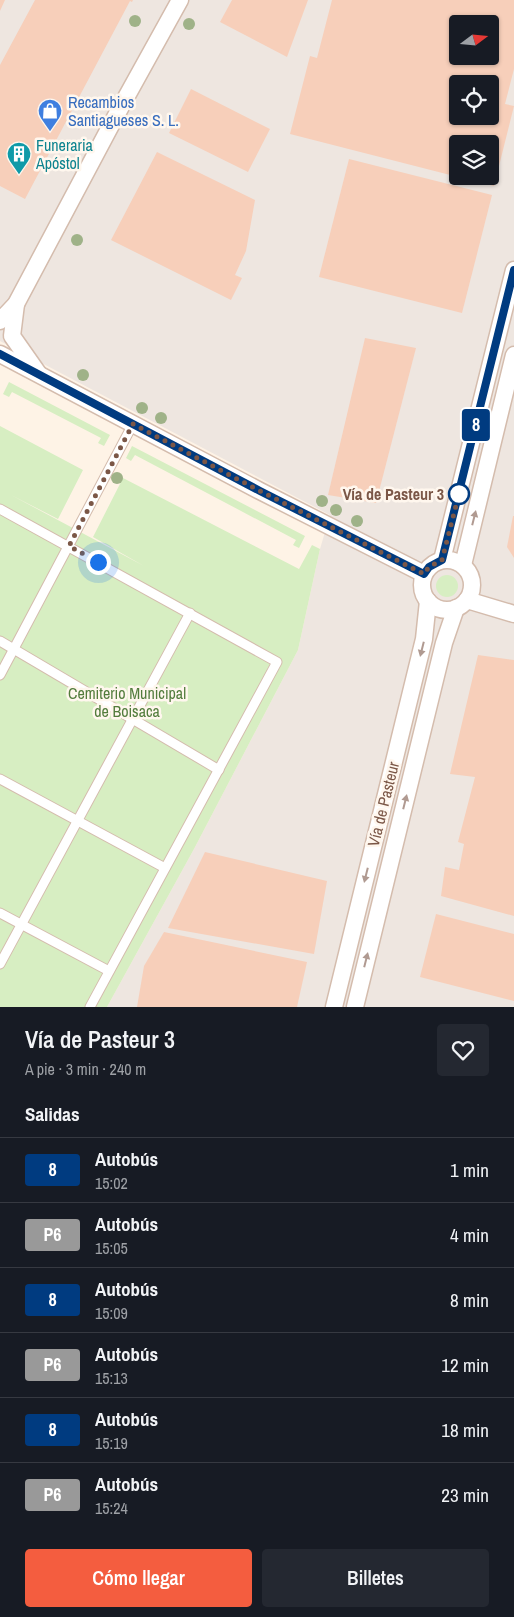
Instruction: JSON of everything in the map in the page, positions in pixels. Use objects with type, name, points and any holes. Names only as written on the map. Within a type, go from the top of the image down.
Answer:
[{"type":"street","points":[[180,0],[16,304],[6,332],[12,343],[4,356],[424,574]]},
{"type":"street","points":[[442,560],[514,270]]},
{"type":"street","points":[[0,321],[16,304]]},
{"type":"street","points":[[6,332],[39,375]]},
{"type":"street","points":[[463,566],[514,355]]},
{"type":"street","points":[[462,604],[472,586],[472,579],[463,566],[457,561],[442,560],[429,567],[424,574],[422,588],[428,601],[441,609],[462,604],[514,614]]},
{"type":"street","name":"Vía de Pasteur","points":[[334,1007],[424,639],[428,601]]},
{"type":"street","name":"Vía de Pasteur","points":[[355,1007],[442,652],[462,604]]},
{"type":"lane","points":[[0,675],[133,424]]},
{"type":"lane","points":[[0,509],[277,662],[90,1007]]},
{"type":"lane","points":[[0,964],[190,613]]},
{"type":"lane","points":[[0,641],[219,770]]},
{"type":"lane","points":[[0,779],[165,868]]},
{"type":"lane","points":[[0,913],[109,971]]},
{"type":"shaded area","points":[[0,0],[514,0],[514,1007],[107,1007],[194,849],[298,650],[320,549],[330,515],[0,341]]},
{"type":"green space","points":[[9,382],[110,435],[104,446],[98,443],[101,438],[12,392],[9,397],[3,394]]},
{"type":"green space","name":"Cemiterio Municipal de Boisaca","points":[[0,426],[83,470],[58,519],[11,495],[144,566],[93,537],[123,478],[299,569],[312,545],[320,549],[298,650],[194,849],[107,1007],[0,1007]]},
{"type":"green space","points":[[132,446],[305,536],[299,548],[293,545],[296,540],[135,455],[131,461],[126,458]]},
{"type":"green space","points":[[443,575],[451,575],[458,582],[458,590],[451,597],[443,597],[436,590],[436,582]]},
{"type":"building","points":[[0,0],[5,0],[0,11]]},
{"type":"building","points":[[35,0],[133,0],[132,2],[130,1],[25,199],[0,186],[0,65]]},
{"type":"building","points":[[232,0],[308,0],[287,57],[220,22]]},
{"type":"building","points":[[332,0],[514,0],[514,69],[505,104],[514,106],[499,166],[499,135],[449,135],[449,175],[290,134],[310,56],[317,58]]},
{"type":"building","points":[[191,89],[270,129],[248,172],[169,133]]},
{"type":"building","points":[[157,152],[255,200],[246,251],[235,275],[242,278],[231,300],[111,240]]},
{"type":"building","points":[[349,159],[492,195],[462,313],[319,277]]},
{"type":"building","points":[[365,338],[416,348],[376,503],[328,495]]},
{"type":"building","points":[[514,516],[514,558],[507,547]]},
{"type":"building","points":[[478,655],[514,660],[514,916],[441,896],[445,867],[459,870],[464,844],[458,842],[475,777],[450,774]]},
{"type":"building","points":[[205,852],[327,881],[314,954],[168,928]]},
{"type":"building","points":[[436,914],[514,934],[514,1001],[420,977]]},
{"type":"building","points":[[164,932],[307,962],[297,1007],[137,1007],[144,966]]},
{"type":"bus line","name":"8","points":[[0,354],[260,491],[424,574],[429,567],[442,560],[514,270]]},
{"type":"place","name":"Recambios Santiagueses S. L.","points":[[50,132]]},
{"type":"place","name":"Funeraria Apóstol","points":[[19,175]]},
{"type":"place","name":"Vía de Pasteur 3","points":[[459,494]]},
{"type":"route","points":[[98,562],[69,546],[133,424],[424,574],[429,567],[442,560],[459,494]]}]
